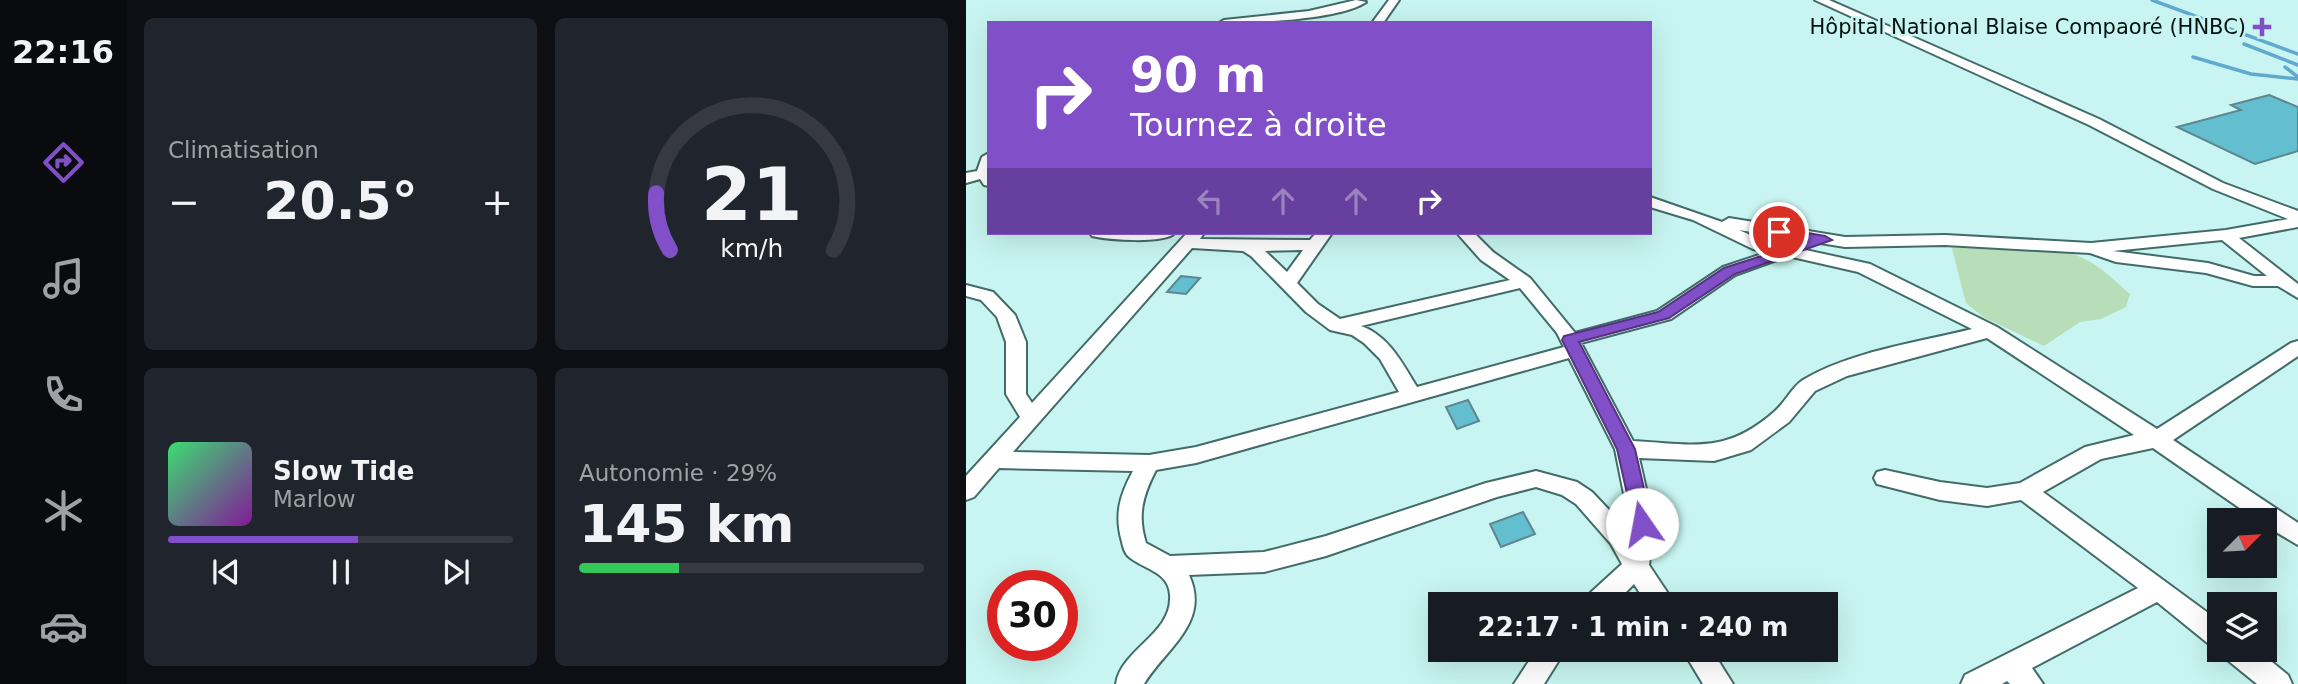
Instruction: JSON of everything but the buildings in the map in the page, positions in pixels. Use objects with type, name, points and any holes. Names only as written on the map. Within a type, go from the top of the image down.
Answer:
[{"type":"street","points":[[1243,21],[1309,14],[1360,1],[1379,20],[1394,0]]},
{"type":"street","points":[[1820,0],[2103,126],[2218,186],[2298,220]]},
{"type":"street","points":[[966,178],[986,178]]},
{"type":"street","points":[[1652,203],[1699,217],[1825,240],[1945,240],[2091,248],[2225,235],[2298,220]]},
{"type":"street","points":[[1699,217],[1759,245],[1864,268],[1990,331],[2293,526]]},
{"type":"street","points":[[1467,235],[1487,256],[1524,282],[1573,345],[1626,449],[1642,524],[1636,567],[1609,592]]},
{"type":"street","points":[[2225,235],[2298,293]]},
{"type":"street","points":[[966,491],[1192,238],[1247,246],[1320,239]]},
{"type":"street","points":[[1288,283],[1320,239]]},
{"type":"street","points":[[996,460],[1149,463],[1196,455],[1412,396],[1664,315],[1730,271],[1825,240]]},
{"type":"street","points":[[1247,246],[1257,252],[1312,309],[1337,326],[1358,331],[1371,339],[1387,355],[1412,396]]},
{"type":"street","points":[[2091,248],[2116,257],[2180,263],[2253,281],[2271,282],[2281,279]]},
{"type":"street","points":[[1337,326],[1524,282]]},
{"type":"street","points":[[966,290],[987,296],[1006,316],[1016,342],[1016,394],[1032,419]]},
{"type":"street","points":[[1626,449],[1714,453],[1743,444],[1782,417],[1808,386],[1840,371],[1873,359],[1990,331]]},
{"type":"street","points":[[1885,478],[1940,491],[1987,497],[2025,491],[2093,453],[2120,445],[2156,440],[2298,347]]},
{"type":"street","points":[[2120,445],[2127,419]]},
{"type":"street","points":[[1130,684],[1131,677],[1172,631],[1184,605],[1181,586],[1167,566],[1136,549],[1130,531],[1128,501],[1149,463]]},
{"type":"street","points":[[1167,566],[1264,562],[1326,546],[1494,489],[1536,479],[1569,488],[1584,498],[1620,537],[1654,592]]},
{"type":"street","points":[[2025,491],[2160,589],[2207,627]]},
{"type":"street","points":[[1976,684],[2021,676],[2160,589]]},
{"type":"street","points":[[1528,684],[1544,662]]},
{"type":"street","points":[[1704,662],[1719,684]]},
{"type":"street","points":[[2251,662],[2278,684]]},
{"type":"green space","points":[[1951,245],[2023,245],[2076,255],[2102,270],[2130,294],[2126,307],[2101,319],[2080,322],[2044,346],[1983,317],[1966,303]]},
{"type":"waterway","points":[[2152,0],[2298,54]]},
{"type":"waterway","points":[[2244,44],[2298,65]]},
{"type":"waterway","points":[[2193,57],[2251,74],[2298,79]]},
{"type":"waterway","points":[[2285,67],[2298,77]]},
{"type":"place","name":"Hôpital National Blaise Compaoré (HNBC)","points":[[2262,27]]},
{"type":"route","points":[[1642,524],[1626,449],[1570,340],[1664,315],[1730,271],[1825,240],[1779,232]]}]
